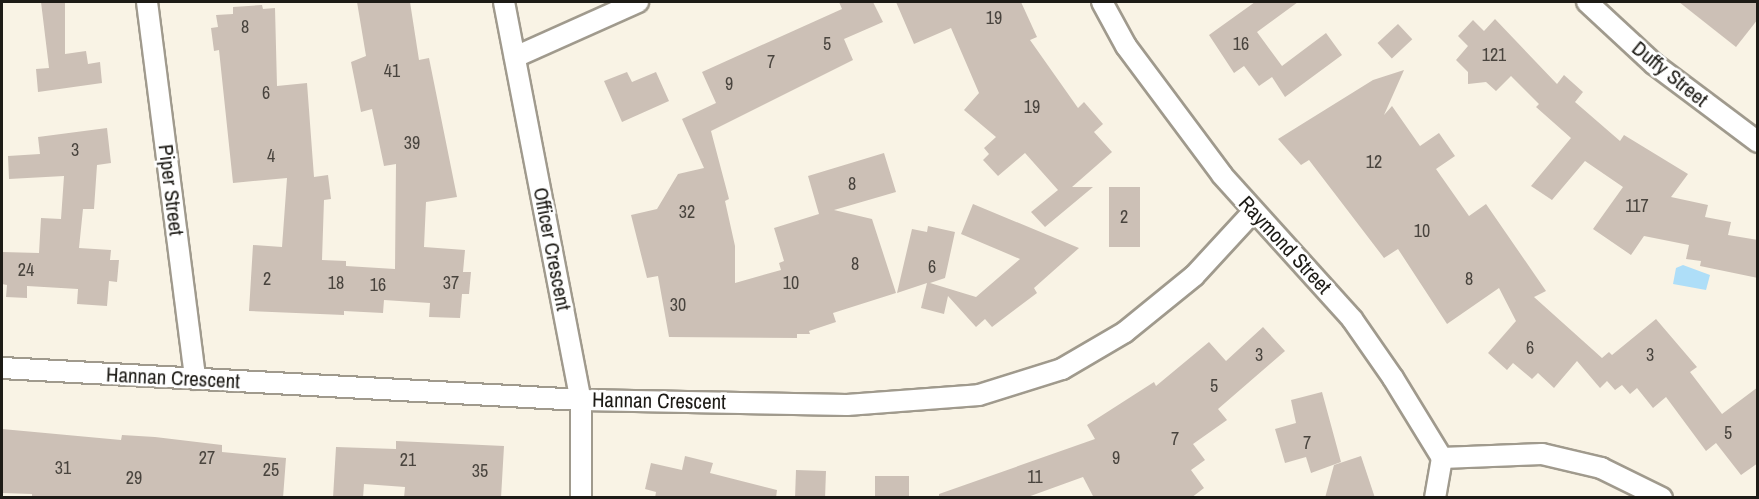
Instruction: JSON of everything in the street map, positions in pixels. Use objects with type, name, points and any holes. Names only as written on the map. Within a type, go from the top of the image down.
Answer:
[{"type":"street","name":"Piper Street","points":[[147,2],[195,378]]},
{"type":"street","name":"Officer Crescent","points":[[504,2],[581,400],[581,498]]},
{"type":"street","points":[[515,57],[638,2]]},
{"type":"street","name":"Raymond Street","points":[[1102,2],[1126,46],[1254,211],[1352,319],[1442,458]]},
{"type":"street","name":"Duffy Street","points":[[1587,2],[1654,64],[1758,142]]},
{"type":"street","name":"Hannan Crescent","points":[[2,368],[581,400],[847,405],[979,395],[1062,369],[1125,332],[1194,276],[1254,211]]},
{"type":"street","points":[[1435,498],[1442,458],[1542,454],[1601,468],[1662,498]]},
{"type":"water","points":[[1683,265],[1710,275],[1706,290],[1673,284],[1676,268]]},
{"type":"building","points":[[41,2],[65,2],[65,54],[86,51],[88,64],[100,62],[102,83],[38,92],[36,69],[49,68]]},
{"type":"building","points":[[357,2],[410,2],[419,60],[429,58],[457,197],[426,202],[424,247],[465,250],[463,272],[471,272],[469,294],[462,294],[460,318],[429,317],[430,303],[384,300],[383,313],[344,311],[344,315],[249,311],[253,245],[282,247],[287,178],[233,183],[219,50],[214,51],[211,28],[218,27],[216,15],[233,14],[233,7],[262,5],[263,9],[275,8],[277,86],[307,83],[314,177],[328,175],[331,199],[324,200],[322,260],[346,261],[346,266],[395,269],[396,164],[384,166],[372,109],[361,112],[351,62],[366,56]]},
{"type":"building","points":[[839,2],[873,2],[883,22],[844,39],[853,60],[711,131],[729,199],[725,201],[735,246],[735,283],[781,270],[779,263],[784,261],[774,228],[819,214],[808,176],[884,153],[896,192],[834,210],[872,219],[896,293],[833,313],[836,322],[809,331],[810,334],[797,334],[797,338],[669,337],[658,276],[647,278],[631,215],[657,209],[678,174],[704,168],[682,119],[716,103],[702,72],[842,9]]},
{"type":"building","points":[[896,2],[1021,2],[1037,37],[1030,40],[1078,108],[1084,102],[1103,124],[1094,132],[1112,152],[1072,187],[1093,187],[1045,227],[1031,212],[1058,190],[1025,153],[998,176],[983,160],[989,154],[984,148],[996,137],[964,110],[979,93],[951,28],[914,44]]},
{"type":"building","points":[[1255,2],[1298,2],[1257,32],[1282,66],[1326,33],[1342,55],[1285,97],[1272,77],[1259,86],[1244,66],[1234,73],[1209,35]]},
{"type":"building","points":[[1679,2],[1758,2],[1758,19],[1736,47]]},
{"type":"building","points":[[1495,19],[1557,84],[1564,75],[1583,92],[1575,102],[1620,141],[1624,135],[1688,174],[1671,197],[1708,205],[1705,217],[1731,222],[1728,235],[1758,240],[1758,278],[1700,266],[1701,261],[1686,259],[1689,245],[1644,236],[1631,255],[1593,229],[1623,187],[1585,161],[1552,200],[1531,186],[1571,138],[1536,107],[1539,104],[1511,76],[1496,91],[1486,82],[1468,84],[1468,72],[1456,60],[1468,46],[1458,36],[1473,20],[1484,31]]},
{"type":"building","points":[[1398,24],[1412,39],[1392,58],[1378,43]]},
{"type":"building","points":[[1404,70],[1384,115],[1392,106],[1420,146],[1439,133],[1455,156],[1436,169],[1469,216],[1486,204],[1546,291],[1534,297],[1602,358],[1609,352],[1612,355],[1656,319],[1697,367],[1690,372],[1722,414],[1758,387],[1758,463],[1741,475],[1716,443],[1706,451],[1666,397],[1653,408],[1637,388],[1630,394],[1622,385],[1615,390],[1607,381],[1600,388],[1577,361],[1554,388],[1538,373],[1532,379],[1513,363],[1507,370],[1488,353],[1516,321],[1499,288],[1447,324],[1398,249],[1384,258],[1309,160],[1301,165],[1278,139],[1373,80]]},
{"type":"building","points":[[627,72],[632,82],[656,72],[669,101],[622,122],[604,81]]},
{"type":"building","points":[[107,128],[111,163],[97,165],[94,209],[83,209],[79,248],[111,250],[110,260],[119,260],[117,282],[109,281],[107,306],[77,304],[78,289],[27,286],[27,298],[6,297],[7,285],[2,284],[2,252],[39,253],[41,218],[61,219],[64,176],[9,179],[8,156],[40,154],[38,137]]},
{"type":"building","points":[[1109,187],[1140,187],[1140,247],[1109,247]]},
{"type":"building","points":[[973,204],[1079,248],[1034,288],[1037,293],[992,327],[985,319],[976,327],[948,296],[944,314],[921,308],[927,283],[897,293],[912,229],[927,232],[928,226],[955,232],[945,278],[930,283],[976,297],[1020,259],[961,234]]},
{"type":"building","points":[[1263,327],[1285,351],[1218,409],[1227,420],[1193,444],[1205,460],[1191,470],[1204,488],[1191,498],[1094,498],[1083,477],[1025,498],[939,498],[939,494],[1095,439],[1087,425],[1154,382],[1156,386],[1209,342],[1226,361]]},
{"type":"building","points":[[1322,392],[1341,462],[1311,473],[1306,457],[1285,463],[1275,429],[1296,423],[1291,400]]},
{"type":"building","points":[[2,429],[121,440],[122,435],[155,437],[222,445],[222,452],[286,458],[283,498],[32,498],[32,494],[2,493]]},
{"type":"building","points":[[396,441],[504,446],[501,498],[404,498],[405,487],[364,484],[363,498],[333,498],[336,447],[396,449]]},
{"type":"building","points":[[685,456],[713,463],[710,473],[777,490],[776,498],[655,498],[656,492],[645,489],[651,463],[682,470]]},
{"type":"building","points":[[1361,456],[1375,498],[1325,498],[1334,465]]},
{"type":"building","points":[[796,470],[826,471],[825,498],[795,498]]},
{"type":"building","points":[[875,476],[909,476],[909,498],[875,498]]}]
